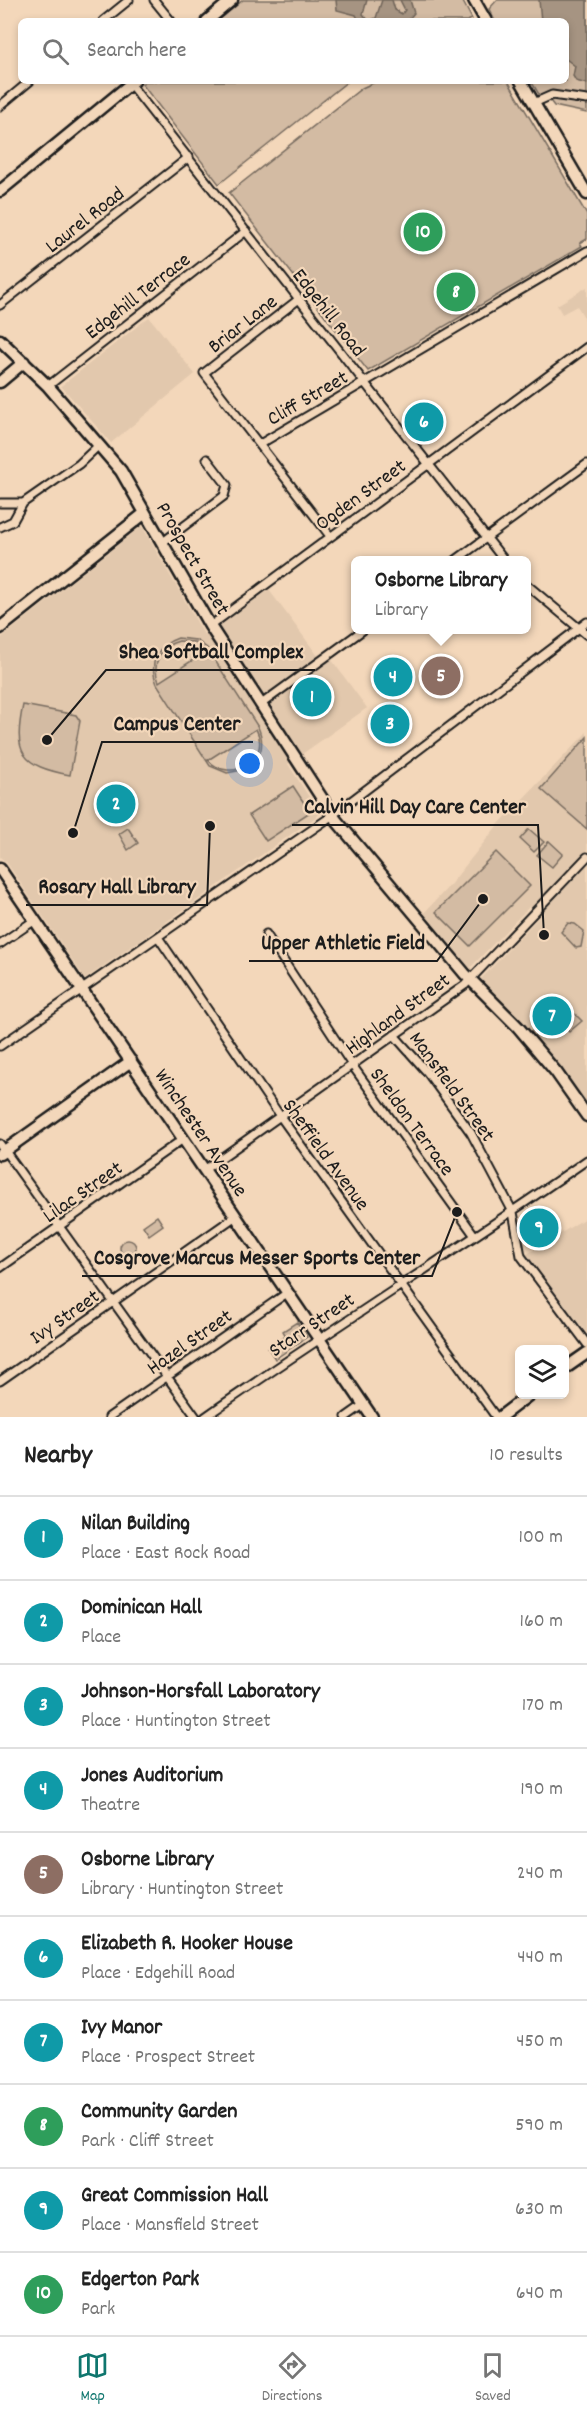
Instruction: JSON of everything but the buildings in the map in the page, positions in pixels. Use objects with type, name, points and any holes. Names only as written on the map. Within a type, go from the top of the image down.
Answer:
[{"type":"main road","points":[[211,18],[232,0]]},
{"type":"main road","points":[[474,0],[484,18]]},
{"type":"main road","points":[[0,191],[131,84]]},
{"type":"main road","points":[[523,84],[587,194]]},
{"type":"main road","name":"Prospect Street","points":[[0,340],[48,386],[121,471],[210,626],[333,814],[470,980],[535,1046],[569,1088],[587,1116]]},
{"type":"main road","points":[[0,382],[24,362]]},
{"type":"main road","points":[[0,628],[146,513]]},
{"type":"main road","name":"Winchester Avenue","points":[[2,875],[35,920],[372,1417]]},
{"type":"main road","points":[[2,1149],[130,1061]]},
{"type":"main road","points":[[569,1366],[587,1353]]},
{"type":"main road","points":[[498,1417],[524,1399]]},
{"type":"street","points":[[107,18],[129,0]]},
{"type":"street","points":[[154,0],[169,18]]},
{"type":"street","points":[[0,106],[26,84]]},
{"type":"street","name":"Edgehill Road","points":[[133,84],[500,556]]},
{"type":"street","points":[[534,103],[552,95],[587,100]]},
{"type":"street","name":"Laurel Road","points":[[0,305],[189,158]]},
{"type":"street","name":"Edgehill Terrace","points":[[48,386],[246,231]]},
{"type":"street","name":"Cliff Street","points":[[260,444],[587,251]]},
{"type":"street","name":"Briar Lane","points":[[260,444],[204,373],[299,299]]},
{"type":"street","name":"Ogden Street","points":[[210,626],[587,347]]},
{"type":"street","points":[[260,444],[330,536]]},
{"type":"street","points":[[0,527],[13,521],[23,503],[79,464],[99,445]]},
{"type":"street","points":[[163,542],[224,496],[227,485],[207,459]]},
{"type":"street","points":[[463,556],[587,464]]},
{"type":"street","points":[[0,503],[23,503]]},
{"type":"street","points":[[531,588],[587,635]]},
{"type":"street","points":[[0,1046],[333,814],[587,622]]},
{"type":"street","points":[[260,705],[358,634]]},
{"type":"street","name":"Highland Street","points":[[204,1170],[470,980],[587,857]]},
{"type":"street","points":[[0,944],[35,920]]},
{"type":"street","name":"Sheldon Terrace","points":[[266,934],[352,1065],[475,1236]]},
{"type":"street","name":"Sheffield Avenue","points":[[158,937],[280,1116],[498,1417]]},
{"type":"street","name":"Mansfield Street","points":[[394,1035],[427,1072],[471,1133],[513,1212],[519,1247],[526,1264],[587,1344]]},
{"type":"street","name":"Lilac Street","points":[[0,1268],[183,1139]]},
{"type":"street","points":[[2,1149],[196,1417]]},
{"type":"street","name":"Starr Street","points":[[205,1417],[318,1338],[513,1212],[587,1160]]},
{"type":"street","name":"Ivy Street","points":[[0,1381],[236,1216]]},
{"type":"street","name":"Hazel Street","points":[[109,1417],[287,1293]]},
{"type":"street","points":[[346,1417],[363,1405]]},
{"type":"shaded area","points":[[243,0],[462,0],[471,18],[222,18]]},
{"type":"shaded area","points":[[336,0],[367,0],[363,14],[366,18],[358,18],[356,15],[337,10]]},
{"type":"shaded area","points":[[382,0],[392,0],[395,10],[402,14],[405,10],[400,0],[410,0],[414,13],[410,18],[376,18]]},
{"type":"shaded area","points":[[497,0],[587,0],[587,113],[554,106],[545,94],[540,96],[533,84],[569,84],[569,18],[494,18],[489,9]]},
{"type":"shaded area","points":[[539,0],[587,0],[587,84],[576,81],[573,76],[575,66],[569,61],[569,18],[541,18]]},
{"type":"shaded area","points":[[142,84],[344,84],[219,184]]},
{"type":"shaded area","points":[[371,84],[510,84],[587,215],[587,239],[580,243],[582,246],[368,371],[229,193],[362,88]]},
{"type":"shaded area","points":[[587,287],[587,322],[577,306],[562,314],[557,305]]},
{"type":"shaded area","points":[[149,317],[195,374],[111,443],[61,386]]},
{"type":"shaded area","points":[[142,526],[205,636],[269,590],[324,664],[331,659],[367,708],[288,764],[320,814],[85,979],[7,863],[0,857],[0,639]]},
{"type":"shaded area","points":[[178,638],[196,640],[207,648],[258,727],[261,750],[253,765],[248,769],[227,773],[210,766],[157,684],[154,676],[154,662],[160,650]],"holes":[[[194,642],[207,651],[159,682],[156,669],[159,657],[162,651],[172,643]],[[256,729],[259,740],[258,750],[254,759],[247,765],[227,770],[217,767],[208,760]]]},
{"type":"shaded area","points":[[23,705],[76,715],[80,721],[70,775],[41,767],[24,755],[19,735]]},
{"type":"shaded area","points":[[587,732],[587,1104],[549,1052],[480,980],[540,916],[530,906],[470,968],[424,913],[450,885],[497,826]]},
{"type":"shaded area","points":[[587,737],[587,829],[541,789]]},
{"type":"shaded area","points":[[293,786],[310,812],[266,841],[249,815]]},
{"type":"shaded area","points":[[128,828],[138,843],[128,850],[119,834]]},
{"type":"shaded area","points":[[529,829],[544,842],[534,852],[520,839]]},
{"type":"shaded area","points":[[549,841],[563,854],[552,867],[537,855]]},
{"type":"shaded area","points":[[496,852],[530,886],[470,946],[436,912]]},
{"type":"shaded area","points":[[568,923],[575,924],[584,931],[581,947],[576,948],[561,932]]},
{"type":"shaded area","points":[[575,1014],[582,1021],[569,1032],[563,1024]]},
{"type":"shaded area","points":[[157,1216],[163,1225],[149,1235],[143,1226]]},
{"type":"shaded area","points":[[587,1217],[587,1333],[532,1266],[527,1254]]},
{"type":"shaded area","points":[[128,1240],[136,1248],[128,1256],[120,1248]]},
{"type":"shaded area","points":[[297,1322],[307,1337],[275,1359],[268,1348],[286,1336],[283,1331]]},
{"type":"place","name":"Edgerton Park","points":[[423,232]]},
{"type":"place","name":"Community Garden","points":[[456,292]]},
{"type":"place","name":"Elizabeth R. Hooker House","points":[[424,422]]},
{"type":"place","name":"Osborne Library","points":[[441,676]]},
{"type":"place","name":"Jones Auditorium","points":[[393,677]]},
{"type":"place","name":"Nilan Building","points":[[312,697]]},
{"type":"place","name":"Johnson-Horsfall Laboratory","points":[[390,724]]},
{"type":"place","name":"Shea Softball Complex","points":[[47,740]]},
{"type":"place","name":"Dominican Hall","points":[[116,804]]},
{"type":"place","name":"Rosary Hall Library","points":[[210,826]]},
{"type":"place","name":"Campus Center","points":[[73,833]]},
{"type":"place","name":"Upper Athletic Field","points":[[483,899]]},
{"type":"place","name":"Calvin Hill Day Care Center","points":[[544,935]]},
{"type":"place","name":"Ivy Manor","points":[[552,1016]]},
{"type":"place","name":"Cosgrove Marcus Messer Sports Center","points":[[457,1212]]},
{"type":"place","name":"Great Commission Hall","points":[[539,1228]]}]
